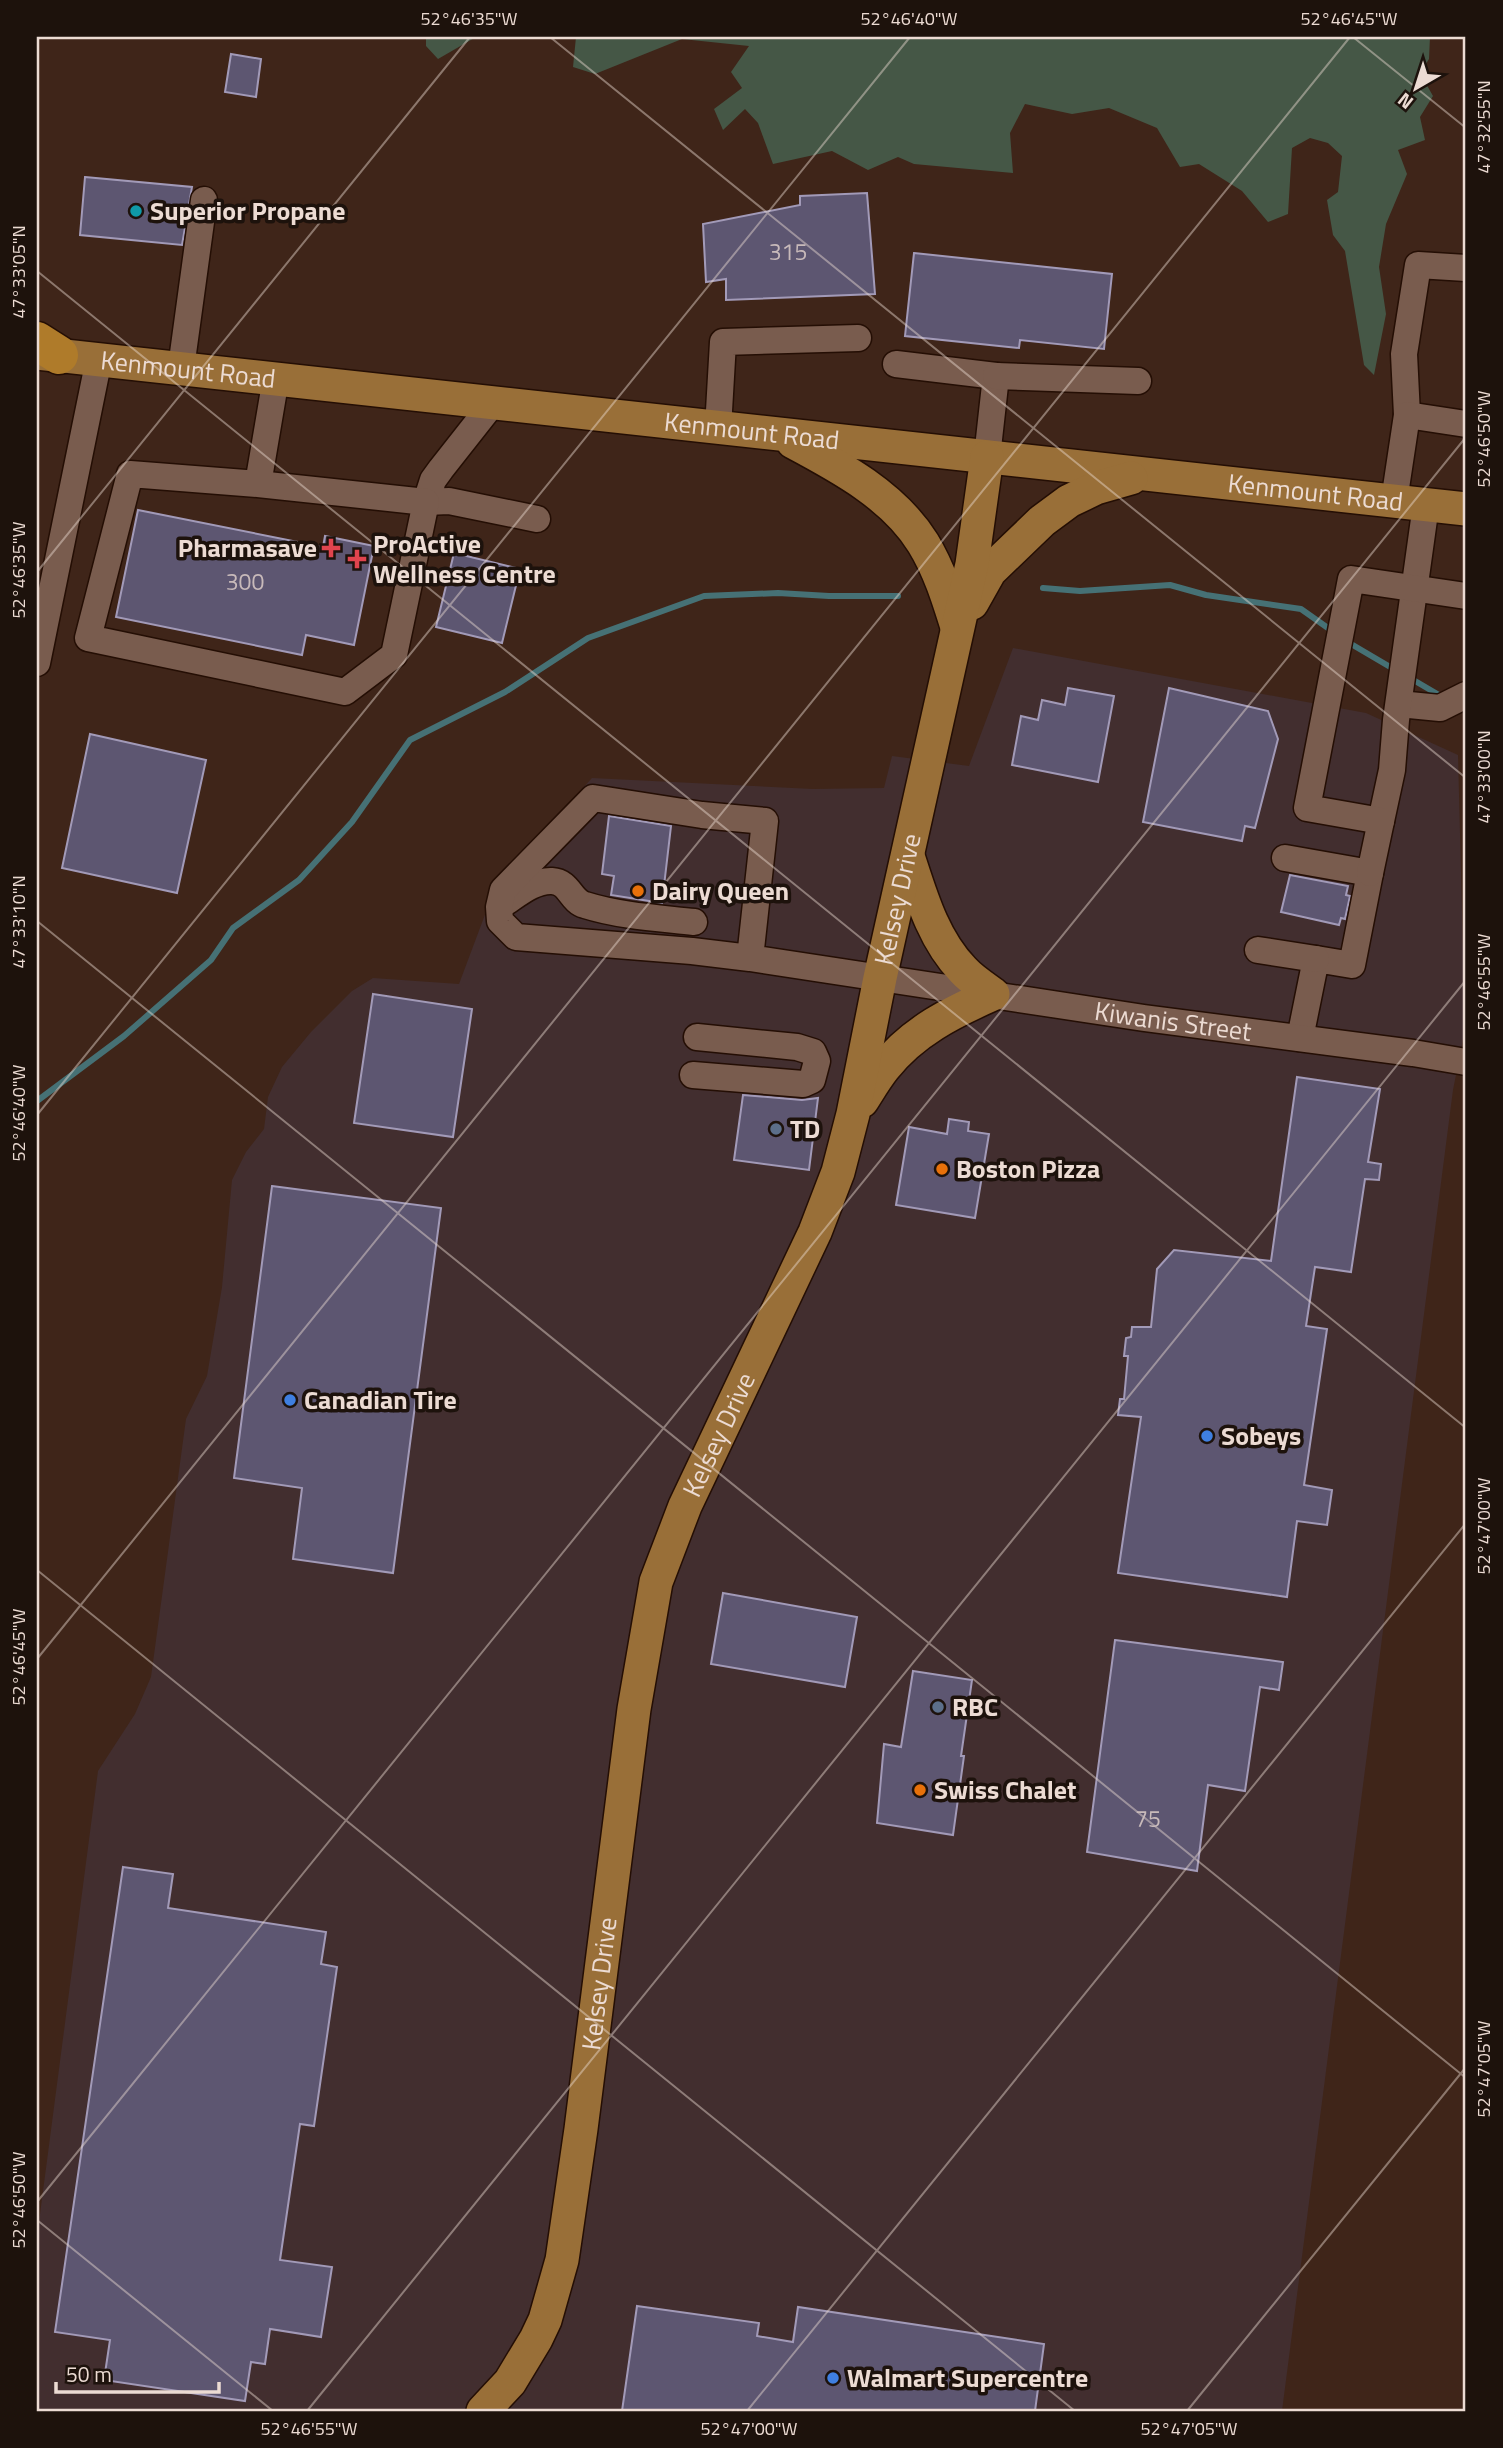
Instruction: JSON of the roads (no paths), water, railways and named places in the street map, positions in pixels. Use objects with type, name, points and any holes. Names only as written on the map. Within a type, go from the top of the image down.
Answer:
[{"type":"main road","name":"Kenmount Road","points":[[44,350],[99,359],[1466,509]]},
{"type":"main road","points":[[778,434],[836,465],[901,515],[923,542],[940,577],[958,629]]},
{"type":"main road","name":"Kelsey Drive","points":[[483,2411],[510,2382],[536,2339],[545,2320],[562,2260],[634,1709],[656,1582],[685,1506],[828,1201],[853,1114],[880,978],[972,564],[987,457]]},
{"type":"main road","points":[[958,629],[990,571],[1042,521],[1069,501],[1096,488],[1146,474]]},
{"type":"main road","points":[[853,1114],[884,1067],[915,1037],[949,1014],[993,994],[963,970],[940,939],[923,904],[907,854]]},
{"type":"street","points":[[181,368],[204,201]]},
{"type":"street","points":[[1394,501],[1407,415],[1404,354],[1418,265],[1466,268]]},
{"type":"street","points":[[718,428],[723,342],[858,338]]},
{"type":"street","points":[[37,663],[99,359]]},
{"type":"street","points":[[896,364],[996,376],[1138,381]]},
{"type":"street","points":[[987,457],[996,376]]},
{"type":"street","points":[[258,484],[276,378]]},
{"type":"street","points":[[45,628],[345,692],[394,655],[433,480],[493,403]]},
{"type":"street","points":[[1407,415],[1466,424]]},
{"type":"street","points":[[88,638],[130,474],[426,502],[449,501],[537,519]]},
{"type":"street","points":[[1258,950],[1352,965],[1392,770],[1426,505]]},
{"type":"street","points":[[1381,821],[1307,808],[1351,579],[1466,596]]},
{"type":"street","points":[[1399,704],[1440,708],[1466,695]]},
{"type":"street","points":[[499,907],[503,890],[593,798],[702,815],[765,821],[750,958]]},
{"type":"street","points":[[1285,858],[1370,873]]},
{"type":"street","points":[[499,907],[526,889],[551,880],[570,889],[576,900],[584,905],[615,912],[694,922]]},
{"type":"street","name":"Kiwanis Street","points":[[499,907],[500,921],[516,937],[750,958],[1144,1018],[1413,1052],[1466,1062]]},
{"type":"street","points":[[1300,1038],[1315,960]]},
{"type":"street","points":[[693,1074],[803,1084],[813,1077],[817,1061],[813,1052],[797,1047],[697,1037]]},
{"type":"waterway","points":[[1043,588],[1080,591],[1170,585],[1206,595],[1301,609],[1335,633]]},
{"type":"waterway","points":[[37,1101],[124,1036],[211,960],[233,928],[299,880],[352,822],[410,740],[505,692],[588,638],[704,596],[778,593],[898,596]]},
{"type":"waterway","points":[[1346,641],[1397,671]]},
{"type":"waterway","points":[[1410,678],[1443,696]]},
{"type":"place","name":"Superior Propane","points":[[136,211]]},
{"type":"place","name":"Pharmasave","points":[[331,548]]},
{"type":"place","name":"ProActive Wellness Centre","points":[[357,559]]},
{"type":"place","name":"Dairy Queen","points":[[638,891]]},
{"type":"place","name":"TD","points":[[776,1129]]},
{"type":"place","name":"Boston Pizza","points":[[942,1169]]},
{"type":"place","name":"Canadian Tire","points":[[290,1400]]},
{"type":"place","name":"Sobeys","points":[[1207,1436]]},
{"type":"place","name":"RBC","points":[[938,1707]]},
{"type":"place","name":"Swiss Chalet","points":[[920,1790]]},
{"type":"place","name":"Walmart Supercentre","points":[[833,2378]]}]
